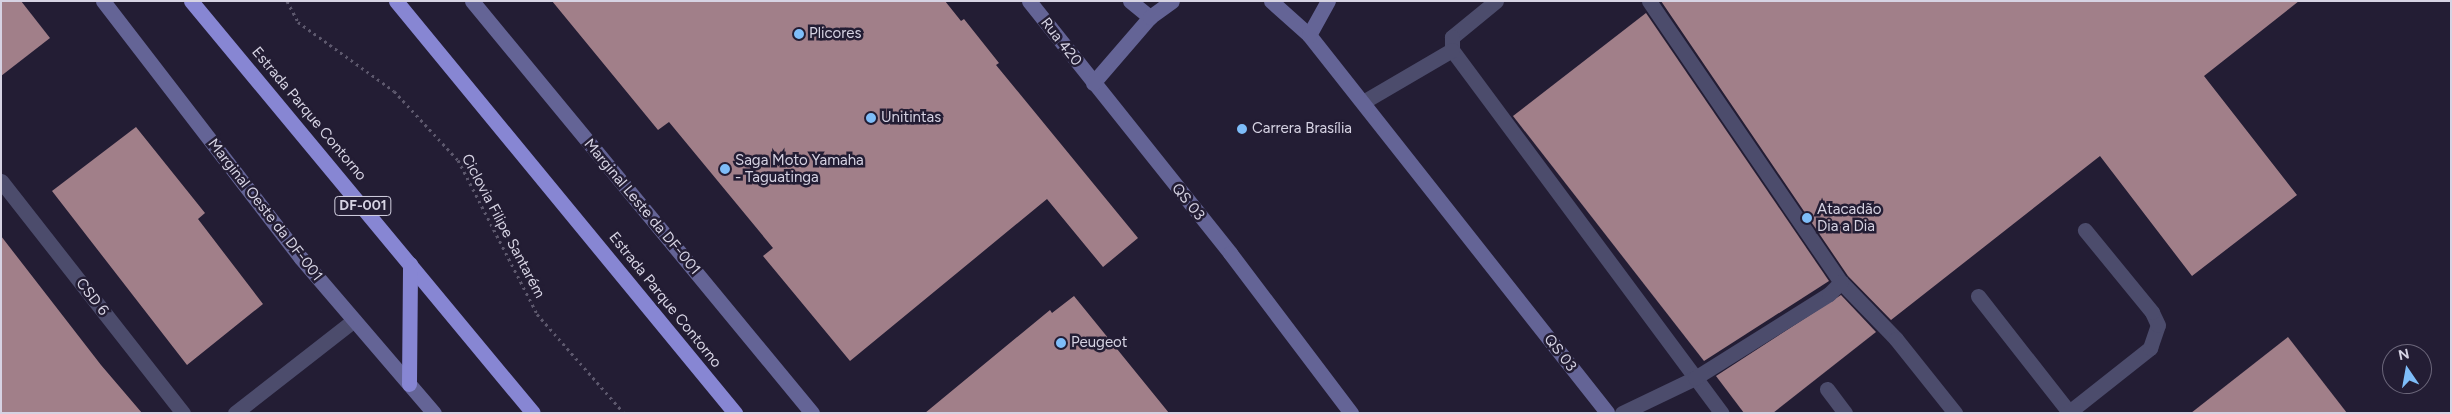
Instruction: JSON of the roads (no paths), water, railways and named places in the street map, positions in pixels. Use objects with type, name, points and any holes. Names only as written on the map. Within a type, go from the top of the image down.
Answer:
[{"type":"highway","name":"Estrada Parque Contorno","points":[[191,1],[533,413]]},
{"type":"highway","name":"Estrada Parque Contorno","points":[[396,1],[735,413]]},
{"type":"highway","points":[[409,384],[410,264]]},
{"type":"main road","name":"Marginal Oeste da DF-001","points":[[103,1],[301,258],[434,413]]},
{"type":"main road","name":"Marginal Leste da DF-001","points":[[472,1],[812,413]]},
{"type":"main road","name":"Rua 420","points":[[1029,1],[1093,83]]},
{"type":"main road","points":[[1130,1],[1150,17]]},
{"type":"main road","points":[[1093,83],[1150,17],[1172,1]]},
{"type":"main road","name":"QS 03","points":[[1271,1],[1309,35],[1607,413]]},
{"type":"main road","points":[[1309,35],[1328,1]]},
{"type":"main road","name":"QS 03","points":[[1093,83],[1230,253],[1351,413]]},
{"type":"street","points":[[1496,1],[1452,37],[1452,50],[1722,413]]},
{"type":"street","points":[[1649,1],[1841,282],[1896,339],[1955,413]]},
{"type":"street","points":[[1363,102],[1452,50]]},
{"type":"street","name":"CSD 6","points":[[1,181],[183,413]]},
{"type":"street","points":[[1978,296],[2068,412],[2150,348],[2158,325],[2152,312],[2085,230]]},
{"type":"street","points":[[1622,413],[1695,378],[1829,294],[1841,282]]},
{"type":"street","points":[[235,413],[354,320]]},
{"type":"street","points":[[1827,390],[1845,413]]},
{"type":"place","name":"Plicores","points":[[799,34]]},
{"type":"place","name":"Unitintas","points":[[871,118]]},
{"type":"place","name":"Carrera Brasília","points":[[1242,129]]},
{"type":"place","name":"Saga Moto Yamaha - Taguatinga","points":[[725,169]]},
{"type":"place","name":"Atacadão Dia a Dia","points":[[1807,218]]},
{"type":"place","name":"Peugeot","points":[[1061,343]]}]
